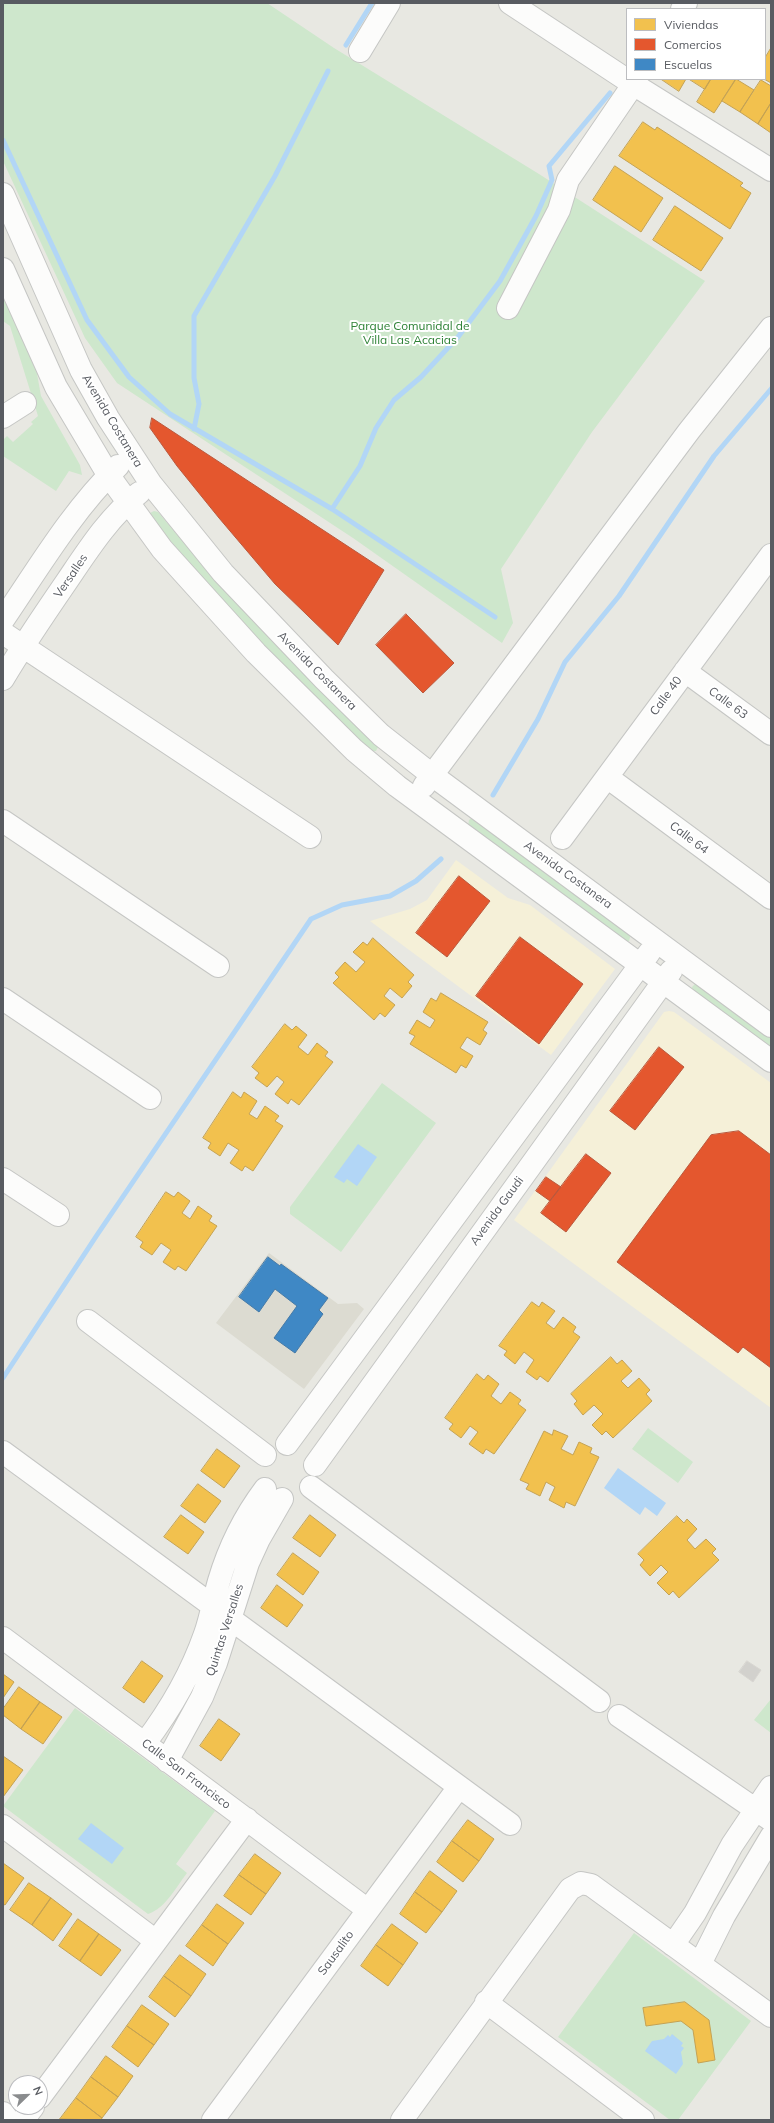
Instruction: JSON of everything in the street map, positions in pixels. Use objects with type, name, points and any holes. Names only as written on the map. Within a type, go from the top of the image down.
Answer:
[{"type":"street","points":[[360,51],[389,3]]},
{"type":"street","points":[[510,3],[626,76]]},
{"type":"street","points":[[508,308],[559,210],[568,180],[635,82],[771,170]]},
{"type":"street","name":"Avenida Costanera","points":[[3,194],[81,370],[130,454],[151,484],[223,573],[324,679],[381,735],[432,775],[771,1026]]},
{"type":"street","points":[[3,270],[56,387],[109,476],[162,549],[256,653],[354,750],[415,799],[771,1061]]},
{"type":"street","points":[[415,799],[689,432],[771,328]]},
{"type":"street","points":[[3,417],[25,403]]},
{"type":"street","points":[[3,620],[66,525],[130,454]]},
{"type":"street","name":"Versalles","points":[[3,679],[23,646],[91,546],[128,502],[151,484]]},
{"type":"street","points":[[66,525],[91,546]]},
{"type":"street","name":"Calle 40","points":[[562,838],[769,560]]},
{"type":"street","points":[[3,633],[310,837]]},
{"type":"street","name":"Calle 63","points":[[685,672],[771,734]]},
{"type":"street","name":"Calle 64","points":[[607,777],[771,898]]},
{"type":"street","points":[[3,821],[218,966]]},
{"type":"street","points":[[293,1445],[329,1386],[658,941]]},
{"type":"street","name":"Avenida Gaudi","points":[[315,1465],[464,1256],[680,959]]},
{"type":"street","points":[[3,1000],[150,1098]]},
{"type":"street","points":[[3,1178],[58,1215]]},
{"type":"street","points":[[434,1243],[464,1256]]},
{"type":"street","points":[[386,1309],[411,1330]]},
{"type":"street","points":[[88,1321],[265,1455]]},
{"type":"street","points":[[293,1445],[306,1450],[315,1465],[315,1476],[311,1487],[298,1498],[274,1494],[260,1475],[260,1468],[265,1455],[275,1447],[293,1445]]},
{"type":"street","points":[[3,1452],[510,1824]]},
{"type":"street","points":[[311,1487],[599,1702]]},
{"type":"street","name":"Quintas Versalles","points":[[145,1744],[159,1726],[183,1686],[198,1653],[248,1563],[262,1533],[274,1494]]},
{"type":"street","name":"Quintas Versalles","points":[[167,1761],[202,1697],[216,1663],[222,1612]]},
{"type":"street","name":"Calle San Francisco","points":[[3,1638],[368,1910]]},
{"type":"street","points":[[618,1716],[758,1811]]},
{"type":"street","points":[[758,1811],[771,1769]]},
{"type":"street","name":"Sausalito","points":[[213,2120],[459,1787]]},
{"type":"street","points":[[673,1945],[695,1914],[732,1845],[758,1811],[771,1787]]},
{"type":"street","points":[[48,2086],[247,1819]]},
{"type":"street","points":[[3,1826],[156,1941]]},
{"type":"street","points":[[700,1964],[724,1916],[771,1836]]},
{"type":"street","points":[[402,2120],[486,2002],[570,1889],[581,1883],[591,1885],[771,2016]]},
{"type":"street","points":[[486,2002],[643,2120]]},
{"type":"street","points":[[3,2113],[8,2120]]},
{"type":"shaded area","points":[[456,860],[508,898],[530,905],[615,969],[551,1055],[370,921],[410,909],[427,900]]},
{"type":"shaded area","points":[[664,1012],[674,1012],[771,1083],[771,1408],[514,1220]]},
{"type":"shaded area","points":[[269,1253],[338,1304],[357,1303],[364,1309],[304,1389],[216,1323]]},
{"type":"green space","name":"Parque Comunidal de Villa Las Acacias","points":[[3,3],[267,3],[334,48],[539,174],[705,281],[592,432],[501,569],[513,623],[502,643],[353,538],[117,383],[85,338],[3,161]]},
{"type":"green space","points":[[3,294],[36,368],[41,396],[80,465],[82,475],[69,471],[56,491],[3,456],[3,440],[7,436],[13,442],[33,424],[31,422],[38,416],[10,326],[3,321]]},
{"type":"green space","points":[[154,511],[158,512],[237,602],[377,743],[378,747],[376,751],[371,751],[285,667],[203,580],[151,519],[150,513]]},
{"type":"green space","points":[[473,817],[631,934],[629,941],[626,941],[468,826],[469,820]]},
{"type":"green space","points":[[695,984],[700,984],[771,1037],[771,1050],[693,993],[692,987]]},
{"type":"green space","points":[[382,1083],[436,1123],[341,1252],[290,1214],[290,1207]]},
{"type":"green space","points":[[648,1428],[693,1462],[678,1483],[632,1449]]},
{"type":"green space","points":[[771,1699],[771,1733],[754,1720]]},
{"type":"green space","points":[[75,1708],[215,1811],[176,1864],[187,1873],[175,1891],[165,1902],[160,1907],[148,1914],[3,1806]]},
{"type":"green space","points":[[634,1933],[751,2021],[678,2120],[670,2120],[558,2037]]},
{"type":"water","points":[[358,1144],[377,1157],[357,1186],[347,1179],[344,1183],[334,1177]]},
{"type":"water","points":[[618,1468],[666,1503],[657,1516],[645,1507],[640,1515],[604,1488]]},
{"type":"water","points":[[91,1823],[124,1848],[112,1864],[78,1839]]},
{"type":"water","points":[[672,2034],[683,2043],[681,2046],[684,2048],[681,2052],[683,2064],[676,2074],[645,2051],[652,2041],[664,2039],[668,2035],[670,2037]]},
{"type":"building: Viviendas","points":[[771,48],[771,83],[766,80],[766,56]]},
{"type":"building: Viviendas","points":[[662,80],[685,80],[679,91]]},
{"type":"building: Viviendas","points":[[691,80],[710,80],[705,89]]},
{"type":"building: Viviendas","points":[[710,80],[735,80],[714,113],[697,102]]},
{"type":"building: Viviendas","points":[[735,80],[754,90],[740,112],[722,101]]},
{"type":"building: Viviendas","points":[[761,80],[771,86],[771,103],[758,124],[740,112]]},
{"type":"building: Viviendas","points":[[771,103],[771,133],[758,124]]},
{"type":"building: Viviendas","points":[[643,122],[655,130],[657,127],[743,183],[740,186],[751,193],[730,229],[619,156]]},
{"type":"building: Viviendas","points":[[615,166],[663,198],[641,232],[593,200]]},
{"type":"building: Viviendas","points":[[675,206],[723,238],[701,271],[653,240]]},
{"type":"building: Viviendas","points":[[373,938],[414,975],[408,982],[412,986],[402,998],[390,988],[384,996],[395,1005],[385,1017],[380,1013],[374,1020],[333,983],[339,977],[335,973],[345,962],[356,972],[365,962],[353,952],[363,942],[367,945]]},
{"type":"building: Viviendas","points":[[441,993],[488,1022],[483,1030],[487,1033],[480,1045],[467,1037],[460,1048],[473,1056],[466,1068],[461,1065],[456,1073],[410,1044],[415,1036],[409,1033],[417,1020],[430,1028],[435,1020],[423,1012],[431,998],[436,1001]]},
{"type":"building: Viviendas","points":[[285,1024],[292,1030],[296,1026],[307,1035],[298,1047],[308,1055],[317,1043],[328,1052],[325,1056],[333,1062],[299,1105],[291,1099],[288,1104],[275,1094],[284,1082],[277,1076],[267,1087],[255,1078],[259,1073],[252,1067]]},
{"type":"building: Viviendas","points":[[233,1092],[241,1098],[244,1092],[257,1101],[249,1114],[257,1119],[265,1106],[279,1116],[275,1121],[283,1126],[253,1171],[245,1166],[242,1171],[230,1163],[239,1150],[228,1143],[220,1156],[208,1148],[211,1143],[203,1138]]},
{"type":"building: Viviendas","points":[[166,1192],[174,1197],[178,1192],[190,1201],[182,1213],[190,1219],[198,1206],[212,1216],[209,1221],[217,1226],[186,1271],[178,1266],[175,1270],[163,1262],[171,1250],[161,1243],[152,1255],[140,1247],[143,1242],[136,1237]]},
{"type":"building: Viviendas","points":[[532,1302],[539,1307],[542,1302],[555,1311],[546,1323],[554,1329],[563,1317],[576,1327],[573,1332],[580,1337],[548,1382],[540,1376],[537,1380],[526,1372],[534,1360],[524,1352],[515,1364],[504,1355],[507,1351],[499,1346]]},
{"type":"building: Viviendas","points":[[611,1357],[617,1364],[622,1360],[632,1371],[621,1381],[628,1388],[639,1378],[650,1390],[646,1394],[652,1401],[613,1438],[606,1431],[602,1435],[592,1425],[603,1414],[594,1405],[583,1415],[574,1404],[577,1401],[571,1394]]},
{"type":"building: Viviendas","points":[[477,1374],[484,1380],[488,1375],[499,1384],[491,1396],[501,1404],[510,1392],[521,1400],[518,1404],[526,1410],[494,1454],[486,1449],[483,1454],[469,1444],[478,1432],[470,1426],[461,1438],[449,1429],[453,1424],[445,1418]]},
{"type":"building: Viviendas","points":[[554,1430],[568,1436],[561,1449],[573,1455],[579,1442],[592,1448],[590,1453],[599,1457],[575,1506],[566,1502],[564,1508],[549,1500],[555,1487],[546,1482],[540,1496],[526,1489],[529,1484],[520,1480],[544,1431],[552,1435]]},
{"type":"building: Viviendas","points":[[217,1449],[240,1466],[224,1488],[201,1471]]},
{"type":"building: Viviendas","points":[[198,1484],[221,1501],[205,1523],[181,1506]]},
{"type":"building: Viviendas","points":[[181,1515],[204,1532],[188,1554],[164,1537]]},
{"type":"building: Viviendas","points":[[310,1515],[336,1535],[320,1557],[293,1538]]},
{"type":"building: Viviendas","points":[[677,1516],[684,1523],[687,1519],[697,1529],[687,1540],[695,1549],[706,1539],[716,1549],[712,1553],[719,1560],[679,1598],[673,1591],[669,1595],[657,1583],[668,1572],[661,1565],[650,1576],[640,1565],[644,1560],[638,1554]]},
{"type":"building: Viviendas","points":[[293,1553],[319,1572],[303,1595],[277,1575]]},
{"type":"building: Viviendas","points":[[277,1585],[303,1605],[287,1627],[261,1608]]},
{"type":"building: Viviendas","points":[[142,1661],[163,1676],[144,1703],[123,1688]]},
{"type":"building: Viviendas","points":[[3,1674],[14,1682],[3,1698]]},
{"type":"building: Viviendas","points":[[19,1687],[40,1702],[21,1729],[3,1715],[3,1709]]},
{"type":"building: Viviendas","points":[[40,1702],[62,1717],[43,1744],[21,1729]]},
{"type":"building: Viviendas","points":[[219,1719],[240,1734],[221,1761],[200,1746]]},
{"type":"building: Viviendas","points":[[3,1756],[23,1770],[3,1797]]},
{"type":"building: Viviendas","points":[[468,1820],[494,1839],[479,1861],[452,1841]]},
{"type":"building: Viviendas","points":[[452,1841],[479,1861],[463,1882],[437,1862]]},
{"type":"building: Viviendas","points":[[255,1854],[281,1873],[266,1894],[239,1875]]},
{"type":"building: Viviendas","points":[[3,1863],[24,1878],[5,1905],[3,1904]]},
{"type":"building: Viviendas","points":[[430,1871],[457,1891],[442,1912],[415,1892]]},
{"type":"building: Viviendas","points":[[239,1875],[266,1894],[251,1915],[224,1896]]},
{"type":"building: Viviendas","points":[[29,1883],[51,1898],[32,1925],[10,1910]]},
{"type":"building: Viviendas","points":[[415,1892],[442,1912],[426,1933],[400,1914]]},
{"type":"building: Viviendas","points":[[51,1898],[72,1914],[53,1941],[32,1925]]},
{"type":"building: Viviendas","points":[[217,1904],[244,1923],[228,1944],[202,1925]]},
{"type":"building: Viviendas","points":[[78,1919],[99,1934],[80,1961],[59,1946]]},
{"type":"building: Viviendas","points":[[392,1924],[418,1943],[403,1965],[376,1945]]},
{"type":"building: Viviendas","points":[[202,1925],[228,1944],[213,1966],[186,1946]]},
{"type":"building: Viviendas","points":[[99,1934],[121,1950],[101,1976],[80,1961]]},
{"type":"building: Viviendas","points":[[376,1945],[403,1965],[388,1986],[361,1966]]},
{"type":"building: Viviendas","points":[[180,1955],[206,1974],[191,1996],[164,1976]]},
{"type":"building: Viviendas","points":[[164,1976],[191,1996],[175,2017],[149,1997]]},
{"type":"building: Viviendas","points":[[685,2002],[709,2020],[715,2060],[698,2063],[693,2030],[681,2021],[646,2026],[643,2008]]},
{"type":"building: Viviendas","points":[[142,2005],[169,2024],[154,2045],[127,2026]]},
{"type":"building: Viviendas","points":[[127,2026],[154,2045],[138,2067],[112,2047]]},
{"type":"building: Viviendas","points":[[106,2056],[133,2076],[118,2097],[91,2077]]},
{"type":"building: Viviendas","points":[[91,2077],[118,2097],[102,2118],[76,2098]]},
{"type":"building: Viviendas","points":[[76,2098],[102,2118],[101,2120],[60,2119]]},
{"type":"building: Comercios","points":[[152,418],[384,570],[338,645],[275,584],[219,518],[177,466],[150,428]]},
{"type":"building: Comercios","points":[[406,614],[454,663],[423,693],[376,645]]},
{"type":"building: Comercios","points":[[459,876],[490,901],[447,957],[416,933]]},
{"type":"building: Comercios","points":[[520,937],[583,984],[539,1044],[476,996]]},
{"type":"building: Comercios","points":[[659,1047],[684,1067],[635,1130],[610,1111]]},
{"type":"building: Comercios","points":[[739,1131],[771,1155],[771,1368],[743,1347],[738,1353],[617,1262],[711,1135]]},
{"type":"building: Comercios","points":[[586,1154],[611,1173],[566,1232],[541,1213]]},
{"type":"building: Comercios","points":[[546,1177],[561,1187],[550,1201],[536,1191]]},
{"type":"building: Escuelas","points":[[268,1257],[280,1266],[281,1264],[328,1298],[319,1310],[323,1314],[295,1353],[274,1338],[297,1306],[275,1289],[259,1312],[239,1297]]},
{"type":"building: Otros","points":[[747,1661],[761,1670],[753,1682],[739,1672]]},
{"type":"waterway","points":[[346,45],[372,3]]},
{"type":"waterway","points":[[194,429],[199,404],[194,378],[194,316],[275,176],[328,71]]},
{"type":"waterway","points":[[332,509],[360,466],[376,428],[394,400],[421,377],[458,337],[500,281],[536,216],[552,180],[549,166],[610,93]]},
{"type":"waterway","points":[[3,140],[87,320],[129,377],[170,414],[332,509],[495,617]]},
{"type":"waterway","points":[[493,795],[538,719],[565,662],[619,596],[714,456],[771,389]]},
{"type":"waterway","points":[[3,1378],[97,1235],[311,919],[342,905],[390,896],[416,881],[441,859]]}]
